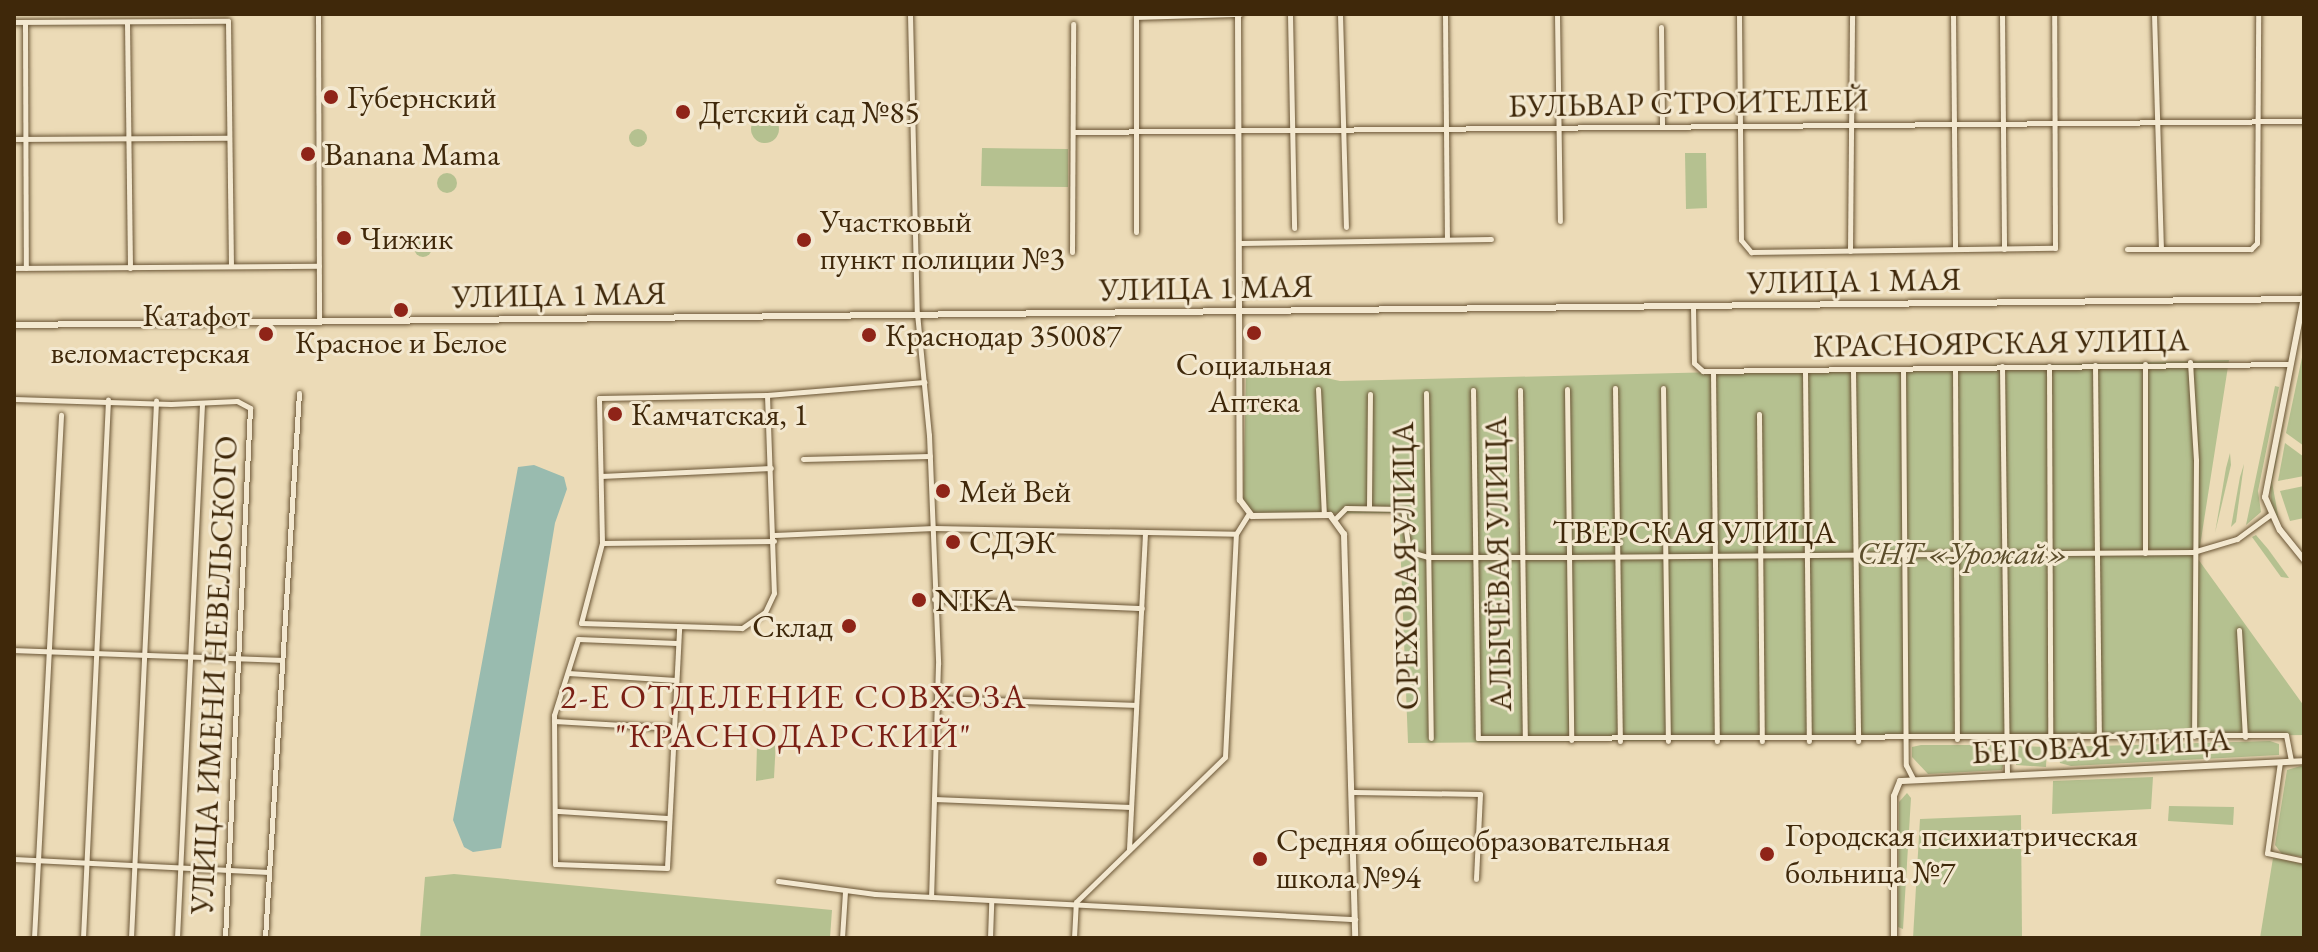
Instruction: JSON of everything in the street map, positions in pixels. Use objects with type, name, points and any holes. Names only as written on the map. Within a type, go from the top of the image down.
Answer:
[{"type":"street","points":[[318,14],[319,322]]},
{"type":"street","points":[[910,14],[917,316],[934,528],[938,698],[931,897]]},
{"type":"street","points":[[1136,232],[1136,17],[1239,14],[1240,496],[1248,515]]},
{"type":"street","points":[[1290,14],[1294,228]]},
{"type":"street","points":[[1340,14],[1346,227]]},
{"type":"street","points":[[1445,14],[1447,239]]},
{"type":"street","points":[[1557,14],[1560,221]]},
{"type":"street","points":[[1739,14],[1741,240],[1751,252],[2055,248],[2054,14]]},
{"type":"street","points":[[1850,251],[1852,14]]},
{"type":"street","points":[[1953,14],[1955,249]]},
{"type":"street","points":[[2002,14],[2004,249]]},
{"type":"street","points":[[2154,14],[2161,249]]},
{"type":"street","points":[[2127,249],[2251,249],[2257,243],[2258,14]]},
{"type":"street","points":[[14,22],[228,21],[231,266]]},
{"type":"street","points":[[25,22],[26,268]]},
{"type":"street","points":[[127,22],[130,268]]},
{"type":"street","points":[[1072,252],[1073,24]]},
{"type":"street","points":[[1661,27],[1662,127]]},
{"type":"street","name":"БУЛЬВАР СТРОИТЕЛЕЙ","points":[[1073,132],[2304,121]]},
{"type":"street","points":[[14,139],[228,138]]},
{"type":"street","points":[[1241,243],[1491,239]]},
{"type":"street","points":[[14,268],[319,266]]},
{"type":"street","points":[[2304,298],[2266,477],[2271,514],[2304,560]]},
{"type":"street","name":"УЛИЦА 1 МАЯ","points":[[14,325],[2304,298]]},
{"type":"street","points":[[1693,307],[1694,363],[1713,372],[1717,741]]},
{"type":"street","points":[[2190,362],[2196,460],[2194,736]]},
{"type":"street","name":"КРАСНОЯРСКАЯ УЛИЦА","points":[[1713,372],[2190,362],[2289,364]]},
{"type":"street","points":[[2145,364],[2145,553]]},
{"type":"street","points":[[2095,365],[2099,735]]},
{"type":"street","points":[[2002,366],[2007,775]]},
{"type":"street","points":[[2049,366],[2050,737]]},
{"type":"street","points":[[1955,368],[1957,739]]},
{"type":"street","points":[[1903,370],[1906,765],[1913,779]]},
{"type":"street","points":[[1853,371],[1858,741]]},
{"type":"street","points":[[1805,372],[1809,741]]},
{"type":"street","points":[[767,395],[774,593],[765,612],[742,628],[581,623],[602,543],[599,398],[767,395],[924,379]]},
{"type":"street","points":[[1615,388],[1620,741]]},
{"type":"street","points":[[1663,388],[1669,556],[1668,741]]},
{"type":"street","points":[[1318,389],[1324,515]]},
{"type":"street","points":[[1567,389],[1571,740]]},
{"type":"street","points":[[1473,390],[1478,738],[1858,741],[2099,735],[2286,735],[2291,761]]},
{"type":"street","name":"АЛЫЧЁВАЯ УЛИЦА","points":[[1520,390],[1525,737]]},
{"type":"street","points":[[265,938],[299,393]]},
{"type":"street","name":"ОРЕХОВАЯ УЛИЦА","points":[[1426,393],[1431,738]]},
{"type":"street","points":[[1369,507],[1370,394]]},
{"type":"street","points":[[14,399],[202,404],[177,938]]},
{"type":"street","points":[[83,938],[108,400]]},
{"type":"street","points":[[131,938],[156,401]]},
{"type":"street","name":"УЛИЦА ИМЕНИ НЕВЕЛЬСКОГО","points":[[202,404],[241,401],[251,415],[225,938]]},
{"type":"street","points":[[1759,414],[1762,741]]},
{"type":"street","points":[[34,938],[61,415]]},
{"type":"street","points":[[803,459],[930,456]]},
{"type":"street","points":[[601,476],[771,468]]},
{"type":"street","points":[[1355,938],[1351,919],[1353,755],[1338,520],[1346,508],[1403,509],[1408,545],[1414,553],[1428,557]]},
{"type":"street","name":"ТВЕРСКАЯ УЛИЦА","points":[[1428,557],[2196,552],[2237,539],[2271,514]]},
{"type":"street","points":[[1248,515],[1324,515],[1338,520]]},
{"type":"street","points":[[1074,938],[1076,902],[1225,757],[1236,534],[1248,515]]},
{"type":"street","points":[[602,543],[774,538],[934,528],[1111,528],[1145,534],[1236,534]]},
{"type":"street","points":[[1129,849],[1145,534]]},
{"type":"street","points":[[934,599],[1142,608]]},
{"type":"street","points":[[677,643],[578,639],[554,721],[555,864],[667,868],[677,643],[683,628]]},
{"type":"street","points":[[2239,630],[2245,737]]},
{"type":"street","points":[[14,650],[282,660]]},
{"type":"street","points":[[568,673],[676,680]]},
{"type":"street","points":[[938,698],[1136,705]]},
{"type":"street","points":[[554,721],[674,728]]},
{"type":"street","name":"БЕГОВАЯ УЛИЦА","points":[[1894,938],[1894,796],[1900,781],[2304,761]]},
{"type":"street","points":[[2280,762],[2267,853],[2304,861]]},
{"type":"street","points":[[1354,792],[1480,794],[1476,879]]},
{"type":"street","points":[[934,799],[1131,807]]},
{"type":"street","points":[[557,811],[669,818]]},
{"type":"street","points":[[14,859],[269,872]]},
{"type":"street","points":[[778,881],[875,894],[1076,902],[1351,919]]},
{"type":"street","points":[[842,938],[845,891]]},
{"type":"street","points":[[990,938],[991,901]]},
{"type":"green space","points":[[765,115],[775,119],[779,129],[775,139],[765,143],[755,139],[751,129],[755,119]]},
{"type":"green space","points":[[638,129],[647,138],[638,147],[629,138]]},
{"type":"green space","points":[[982,148],[1068,149],[1068,187],[981,186]]},
{"type":"green space","points":[[1685,153],[1706,153],[1707,208],[1686,209]]},
{"type":"green space","points":[[447,173],[454,176],[457,183],[454,190],[447,193],[440,190],[437,183],[440,176]]},
{"type":"green space","points":[[423,239],[432,248],[423,257],[414,248]]},
{"type":"green space","points":[[2304,348],[2304,446],[2286,433]]},
{"type":"green space","name":"СНТ «Урожай»","points":[[2229,360],[2198,559],[2304,706],[2304,735],[1408,743],[1399,513],[1252,514],[1243,506],[1246,376],[1317,376],[1340,381]]},
{"type":"green space","points":[[2275,386],[2279,387],[2258,491],[2261,512],[2246,525]]},
{"type":"green space","points":[[2288,405],[2272,482],[2280,526],[2271,504],[2270,483]]},
{"type":"green space","points":[[2285,443],[2304,457],[2304,476],[2278,481]]},
{"type":"green space","points":[[2230,453],[2231,465],[2215,533],[2226,468]]},
{"type":"green space","points":[[2244,464],[2236,522],[2231,527],[2240,477]]},
{"type":"green space","points":[[2304,486],[2304,518],[2290,521],[2280,491]]},
{"type":"green space","points":[[2256,535],[2289,578],[2281,577],[2252,537]]},
{"type":"green space","points":[[776,740],[774,778],[756,781],[757,745]]},
{"type":"green space","points":[[2270,741],[2279,744],[2279,755],[2071,766],[2060,763],[2058,755],[2062,747]]},
{"type":"green space","points":[[2002,745],[2004,763],[2002,770],[1928,774],[1912,757],[1912,747]]},
{"type":"green space","points":[[2019,746],[2047,747],[2046,767],[2016,765]]},
{"type":"green space","points":[[2304,765],[2304,857],[2282,854],[2275,845],[2287,770]]},
{"type":"green space","points":[[2153,777],[2151,809],[2052,814],[2053,781]]},
{"type":"green space","points":[[1907,793],[1911,798],[1903,929],[1898,927],[1899,802]]},
{"type":"green space","points":[[2169,806],[2234,807],[2233,825],[2168,821]]},
{"type":"green space","points":[[2021,815],[2022,938],[1913,938],[1920,819]]},
{"type":"green space","points":[[2273,858],[2304,864],[2304,938],[2260,938]]},
{"type":"green space","points":[[454,874],[832,910],[830,938],[420,938],[425,877]]},
{"type":"water","points":[[534,465],[564,477],[567,489],[555,523],[501,848],[473,852],[464,847],[453,820],[518,467]]},
{"type":"place","name":"Губернский","points":[[331,97]]},
{"type":"place","name":"Детский сад №85","points":[[683,112]]},
{"type":"place","name":"Banana Mama","points":[[308,154]]},
{"type":"place","name":"Чижик","points":[[344,238]]},
{"type":"place","name":"Участковый пункт полиции №3","points":[[804,240]]},
{"type":"place","name":"Красное и Белое","points":[[401,310]]},
{"type":"place","name":"Социальная Аптека","points":[[1254,333]]},
{"type":"place","name":"Катафот веломастерская","points":[[266,334]]},
{"type":"place","name":"Краснодар 350087","points":[[869,335]]},
{"type":"place","name":"Камчатская, 1","points":[[615,414]]},
{"type":"place","name":"Мей Вей","points":[[943,491]]},
{"type":"place","name":"СДЭК","points":[[953,542]]},
{"type":"place","name":"NIKA","points":[[919,600]]},
{"type":"place","name":"Склад","points":[[849,626]]},
{"type":"place","name":"Городская психиатрическая больница №7","points":[[1767,854]]},
{"type":"place","name":"Средняя общеобразовательная школа №94","points":[[1260,859]]},
{"type":"district","name":"2-Е ОТДЕЛЕНИЕ СОВХОЗА \"КРАСНОДАРСКИЙ\"","points":[[794,716]]}]
